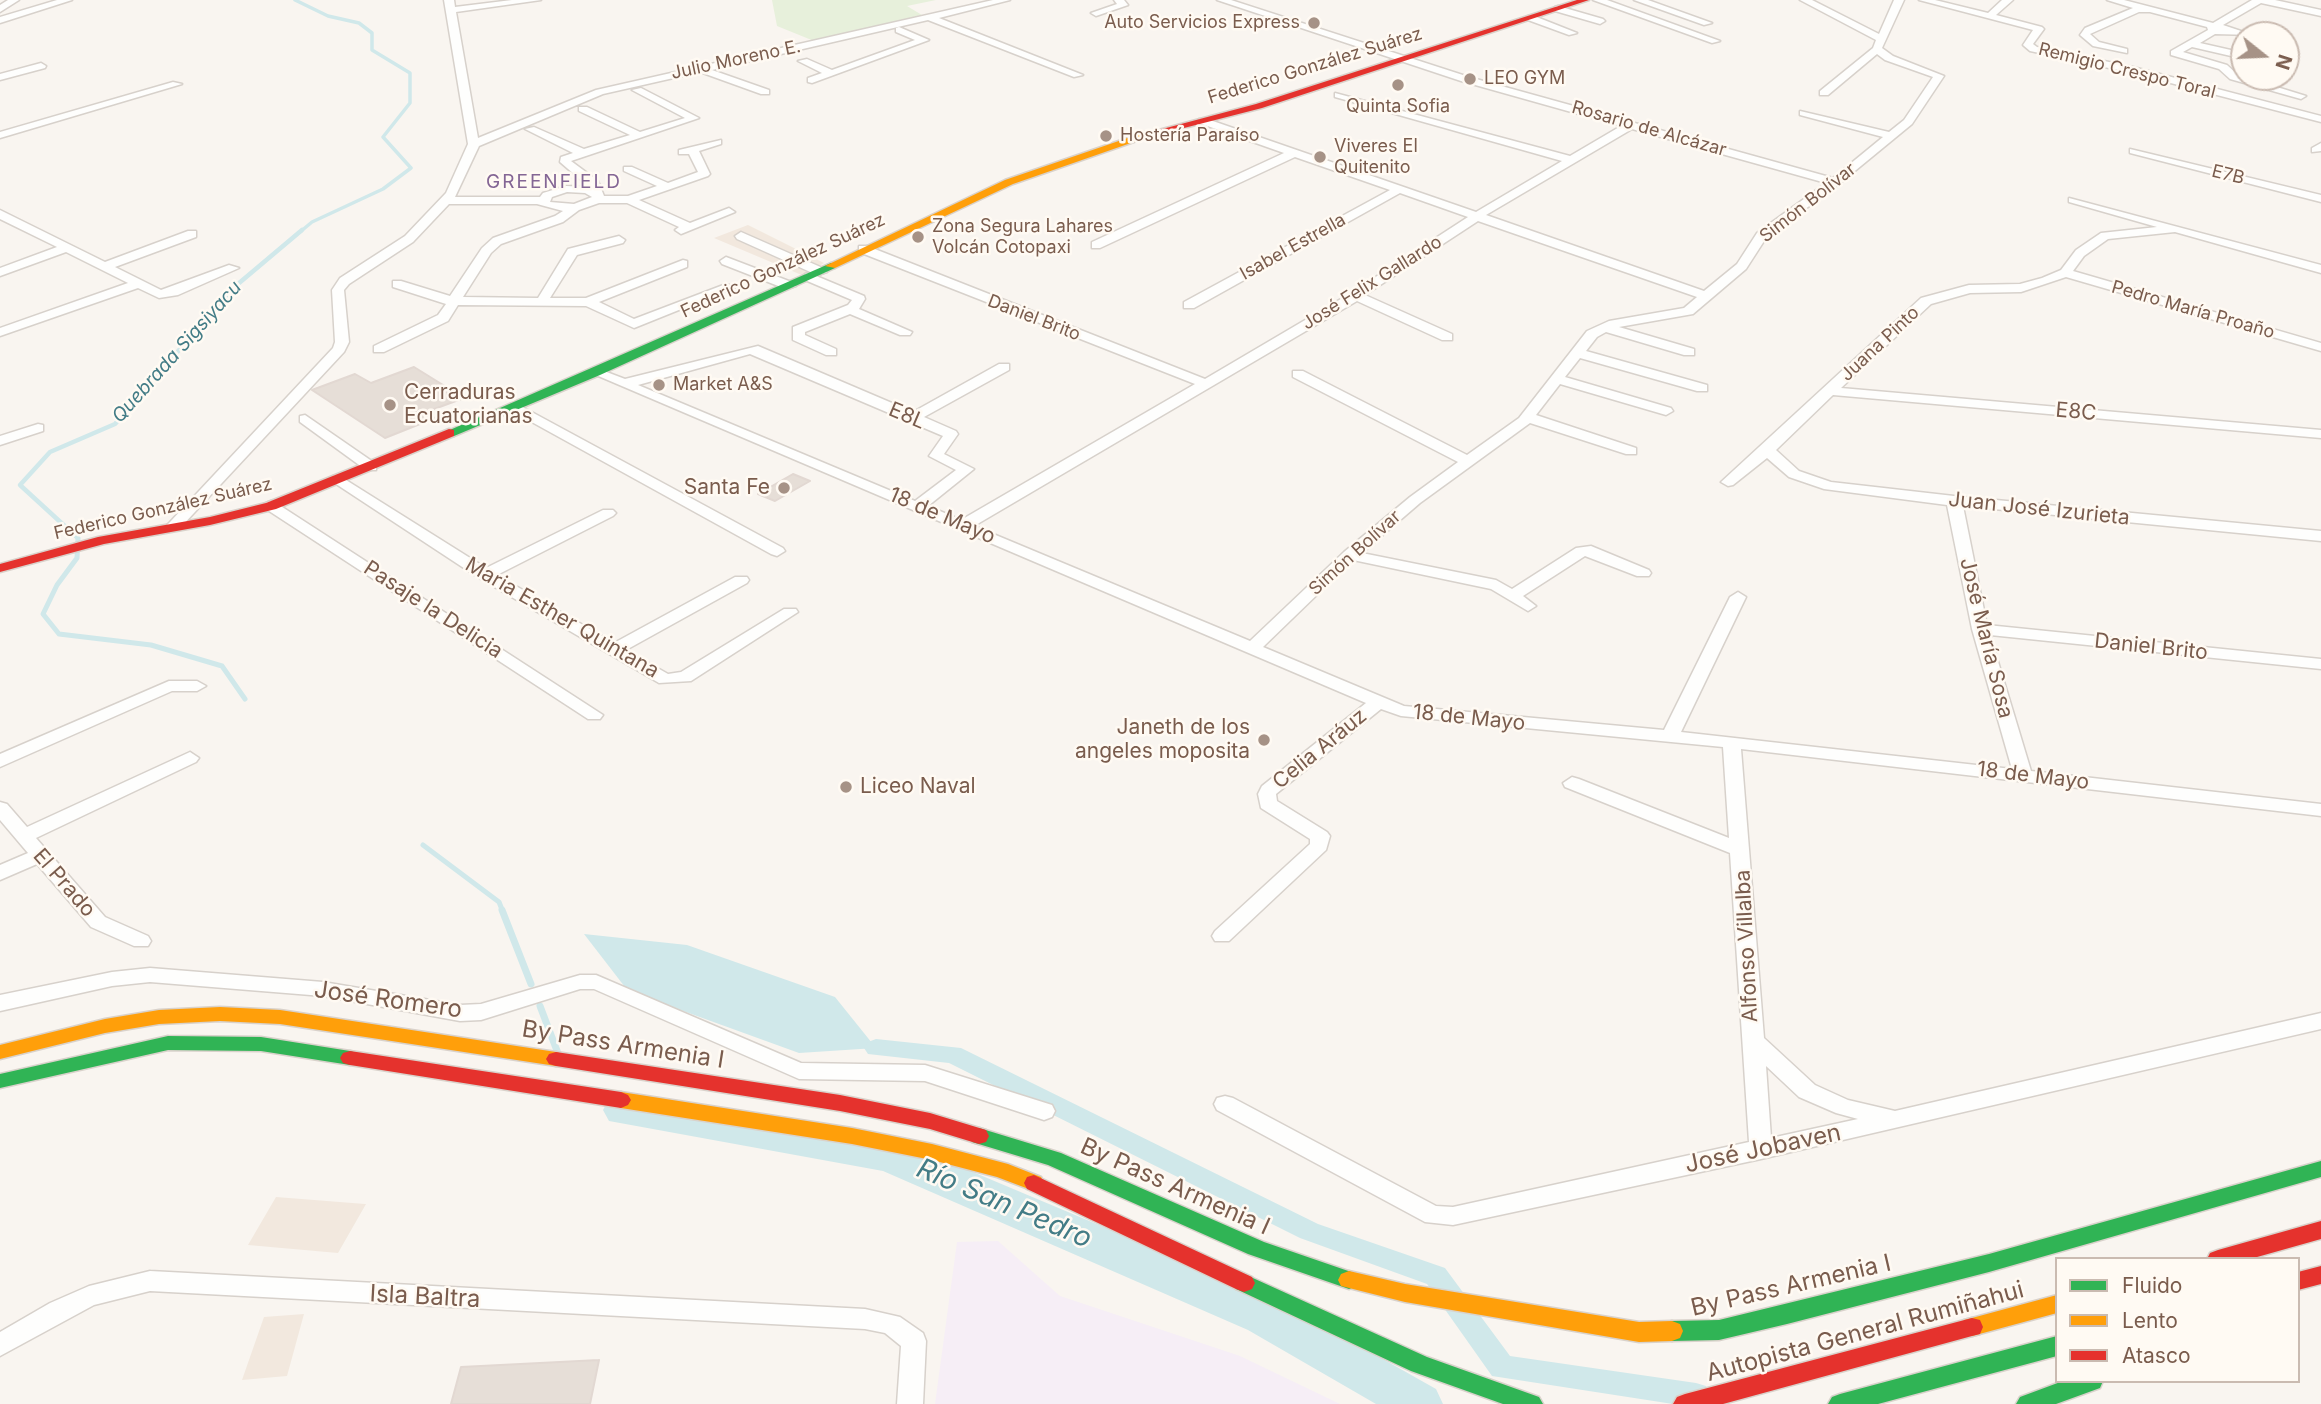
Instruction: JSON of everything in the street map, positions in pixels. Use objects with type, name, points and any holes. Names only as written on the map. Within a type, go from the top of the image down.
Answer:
[{"type":"main road","name":"Federico González Suárez","points":[[0,568],[103,540],[209,521],[271,506],[596,372],[815,275],[863,249],[1009,182],[1148,134],[1203,121],[1585,0]]},
{"type":"main road","name":"By Pass Armenia I","points":[[0,1052],[105,1026],[159,1017],[220,1014],[280,1017],[840,1103],[930,1121],[1042,1155],[1287,1260],[1346,1279],[1405,1293],[1639,1332],[1719,1329],[1989,1263],[2321,1169]]},
{"type":"main road","points":[[0,1081],[60,1065],[169,1043],[261,1044],[906,1146],[1001,1170],[1032,1182],[1419,1364],[1531,1404]]},
{"type":"main road","points":[[2225,1257],[2321,1230]]},
{"type":"main road","points":[[2300,1281],[2321,1276]]},
{"type":"main road","points":[[2300,1289],[2321,1276]]},
{"type":"main road","name":"Autopista General Rumiñahui","points":[[1685,1404],[2055,1305]]},
{"type":"main road","points":[[1840,1404],[2055,1347]]},
{"type":"main road","points":[[2031,1403],[2086,1383]]},
{"type":"street","points":[[0,9],[14,0]]},
{"type":"street","points":[[0,20],[67,0]]},
{"type":"street","points":[[175,525],[339,349],[342,342],[338,290],[344,282],[409,239],[449,197],[474,144],[450,5],[536,0]]},
{"type":"street","name":"Julio Moreno E.","points":[[474,144],[600,92],[1005,0]]},
{"type":"street","points":[[1096,13],[1123,5],[1119,0]]},
{"type":"street","name":"Rosario de Alcázar","points":[[1222,0],[1465,79],[1835,182]]},
{"type":"street","points":[[1598,0],[1715,41]]},
{"type":"street","points":[[1639,0],[1707,23]]},
{"type":"street","points":[[1805,0],[1879,44]]},
{"type":"street","points":[[1824,93],[1879,44],[1899,0]]},
{"type":"street","name":"Remigio Crespo Toral","points":[[1924,0],[2039,29],[2028,45],[2034,49],[2133,70],[2321,119]]},
{"type":"street","points":[[1989,17],[2008,0]]},
{"type":"street","points":[[2112,0],[2230,29]]},
{"type":"street","points":[[2301,96],[2234,77],[2223,67],[2175,53],[2185,42],[2260,0],[2321,13]]},
{"type":"street","points":[[1558,9],[1600,21]]},
{"type":"street","points":[[2123,51],[2096,44],[2085,35],[2088,30],[2138,9],[2150,9]]},
{"type":"street","points":[[930,18],[1077,75]]},
{"type":"street","points":[[1531,18],[1572,33]]},
{"type":"street","points":[[811,80],[831,73],[864,52],[924,40],[899,30]]},
{"type":"street","points":[[2168,47],[2213,31],[2230,35]]},
{"type":"street","points":[[836,38],[864,52]]},
{"type":"street","points":[[2185,42],[2230,53]]},
{"type":"street","name":"Simón Bolívar","points":[[1253,648],[1350,555],[1415,500],[1527,417],[1592,334],[1605,327],[1688,311],[1742,266],[1761,236],[1835,182],[1908,122],[1939,76],[1889,58],[1879,44]]},
{"type":"street","points":[[803,61],[831,73]]},
{"type":"street","points":[[0,77],[41,66]]},
{"type":"street","points":[[700,69],[765,92]]},
{"type":"street","points":[[0,135],[177,84]]},
{"type":"street","points":[[596,192],[565,159],[580,152],[687,121],[694,115],[638,90]]},
{"type":"street","points":[[1339,95],[1570,160]]},
{"type":"street","points":[[583,108],[639,135]]},
{"type":"street","points":[[1804,113],[1891,136]]},
{"type":"street","points":[[1203,121],[1291,154],[1707,296]]},
{"type":"street","name":"José Felix Gallardo","points":[[964,525],[1356,296],[1477,216],[1632,124]]},
{"type":"street","points":[[530,129],[580,152]]},
{"type":"street","points":[[629,200],[704,174],[688,151],[717,142]]},
{"type":"street","name":"E7B","points":[[2134,151],[2321,199]]},
{"type":"street","points":[[1096,246],[1291,154]]},
{"type":"street","points":[[644,164],[625,169],[668,187]]},
{"type":"street","points":[[449,197],[544,198],[581,189],[629,200],[686,228],[729,212]]},
{"type":"street","name":"Isabel Estrella","points":[[1189,305],[1398,190]]},
{"type":"street","points":[[379,349],[443,318],[457,301],[492,245],[559,219],[596,192]]},
{"type":"street","points":[[544,198],[553,207],[575,208]]},
{"type":"street","points":[[2073,201],[2321,269]]},
{"type":"street","points":[[0,214],[139,284],[165,294],[233,268]]},
{"type":"street","name":"Juana Pinto","points":[[1728,482],[1767,450],[1926,301],[1969,289],[2021,288],[2065,273],[2080,253],[2105,236],[2173,229]]},
{"type":"street","points":[[104,267],[192,234]]},
{"type":"street","points":[[741,236],[858,296],[858,304],[810,324],[797,334],[804,341],[831,352]]},
{"type":"street","points":[[542,301],[572,252],[620,240]]},
{"type":"street","points":[[0,272],[66,248]]},
{"type":"street","name":"Daniel Brito","points":[[863,249],[1206,384]]},
{"type":"street","points":[[726,261],[790,286]]},
{"type":"street","points":[[397,284],[438,299],[457,301],[588,302],[683,264]]},
{"type":"street","name":"Pedro María Proaño","points":[[2065,273],[2321,347]]},
{"type":"street","points":[[0,331],[139,284]]},
{"type":"street","points":[[588,302],[634,324],[730,287]]},
{"type":"street","points":[[1356,296],[1447,337]]},
{"type":"street","points":[[849,309],[905,332]]},
{"type":"street","points":[[1605,327],[1689,352]]},
{"type":"street","name":"E8L","points":[[624,384],[750,349],[758,350],[911,419],[951,434],[936,456],[967,469],[918,506]]},
{"type":"street","points":[[1577,354],[1702,388]]},
{"type":"street","points":[[911,419],[1004,367]]},
{"type":"street","name":"18 de Mayo","points":[[596,372],[964,525],[1377,703],[1423,716],[1732,742],[2321,810]]},
{"type":"street","points":[[1298,374],[1469,462]]},
{"type":"street","points":[[1557,379],[1666,411]]},
{"type":"street","name":"E8C","points":[[1830,391],[2321,434]]},
{"type":"street","points":[[515,407],[778,551]]},
{"type":"street","points":[[1527,417],[1631,450]]},
{"type":"street","points":[[305,419],[371,467]]},
{"type":"street","points":[[0,441],[38,428]]},
{"type":"street","name":"Juan José Izurieta","points":[[1767,450],[1794,474],[1812,482],[1954,501],[2321,536]]},
{"type":"street","name":"Maria Esther Quintana","points":[[338,479],[485,575],[664,679],[685,677],[790,612]]},
{"type":"street","name":"José María Sosa","points":[[1954,501],[1980,629],[2022,775]]},
{"type":"street","name":"Pasaje la Delicia","points":[[271,506],[594,715]]},
{"type":"street","points":[[485,575],[608,513]]},
{"type":"street","points":[[1512,596],[1583,551],[1591,551],[1643,573]]},
{"type":"street","points":[[1350,555],[1496,585],[1528,606]]},
{"type":"street","points":[[613,650],[741,580]]},
{"type":"street","points":[[1670,736],[1738,597]]},
{"type":"street","name":"Daniel Brito","points":[[1980,629],[2321,664]]},
{"type":"street","points":[[0,761],[169,686],[197,686]]},
{"type":"street","name":"Celia Aráuz","points":[[1222,936],[1318,846],[1320,836],[1268,804],[1267,794],[1271,786],[1377,703]]},
{"type":"street","name":"Alfonso Villalba","points":[[1732,742],[1761,1150]]},
{"type":"street","points":[[24,836],[190,758]]},
{"type":"street","points":[[1572,783],[1741,850]]},
{"type":"street","name":"El Prado","points":[[0,808],[98,922],[141,941]]},
{"type":"street","points":[[0,873],[40,855]]},
{"type":"street","name":"José Romero","points":[[0,1003],[112,979],[150,975],[323,989],[460,1013],[481,1012],[569,985],[596,982],[799,1071],[925,1073],[1044,1111]]},
{"type":"street","name":"José Jobaven","points":[[1225,1104],[1352,1174],[1443,1217],[1761,1150],[2321,1021]]},
{"type":"street","points":[[1753,1041],[1807,1091],[1844,1107],[1897,1119]]},
{"type":"street","name":"Isla Baltra","points":[[2,1340],[89,1296],[150,1282],[865,1319],[891,1324],[914,1340],[910,1404]]},
{"type":"shaded area","points":[[748,225],[824,263],[804,276],[714,238]]},
{"type":"shaded area","points":[[276,1197],[366,1204],[338,1253],[248,1245]]},
{"type":"shaded area","points":[[998,1241],[1060,1296],[1240,1356],[1340,1404],[935,1404],[957,1242]]},
{"type":"shaded area","points":[[304,1314],[287,1376],[242,1380],[264,1317]]},
{"type":"green space","points":[[772,0],[936,0],[907,6],[922,15],[814,41],[777,26]]},
{"type":"water","points":[[584,934],[687,945],[835,997],[876,1048],[799,1053],[628,991]]},
{"type":"building","name":"Cerraduras Ecuatorianas","points":[[414,367],[464,398],[426,412],[435,418],[385,438],[312,390],[355,374],[371,383]]},
{"type":"building","name":"Santa Fe","points":[[793,474],[810,481],[775,501],[758,494]]},
{"type":"building","points":[[599,1360],[590,1404],[451,1404],[461,1367]]},
{"type":"waterway","name":"Quebrada Sigsiyacu","points":[[295,0],[328,16],[359,23],[372,33],[372,50],[410,73],[410,103],[383,137],[411,168],[383,189],[312,222],[300,232]]},
{"type":"waterway","name":"Quebrada Sigsiyacu","points":[[68,529],[20,485],[50,452],[115,424],[232,289],[302,230]]},
{"type":"waterway","name":"Quebrada Sigsiyacu","points":[[66,527],[78,538],[77,558],[57,585],[43,614],[59,634],[151,645],[222,666],[245,699]]},
{"type":"waterway","name":"Quebrada Sigsiyacu","points":[[423,845],[499,902],[503,912]]},
{"type":"waterway","name":"Quebrada Sigsiyacu","points":[[502,910],[531,984]]},
{"type":"waterway","name":"Quebrada Sigsiyacu","points":[[540,1006],[559,1056]]},
{"type":"waterway","points":[[876,1048],[953,1054],[1309,1231],[1436,1276],[1502,1367],[1696,1395]]},
{"type":"waterway","name":"Río San Pedro","points":[[624,1110],[889,1155],[1265,1316],[1419,1404]]},
{"type":"traffic: fast","points":[[449,433],[596,372],[831,266]]},
{"type":"traffic: fast","points":[[0,1081],[168,1043],[261,1044],[350,1058]]},
{"type":"traffic: fast","points":[[979,1136],[1054,1159],[1256,1248],[1349,1280]]},
{"type":"traffic: fast","points":[[1672,1331],[1719,1330],[1787,1315],[1989,1263],[2321,1169]]},
{"type":"traffic: fast","points":[[1244,1283],[1419,1364],[1531,1404]]},
{"type":"traffic: fast","points":[[1840,1404],[2055,1347]]},
{"type":"traffic: fast","points":[[2028,1404],[2086,1383]]},
{"type":"traffic: slow","points":[[831,266],[1009,182],[1145,135]]},
{"type":"traffic: slow","points":[[0,1052],[105,1026],[159,1017],[220,1014],[280,1017],[556,1059]]},
{"type":"traffic: slow","points":[[621,1100],[852,1136],[932,1152],[1001,1170],[1034,1183]]},
{"type":"traffic: slow","points":[[1349,1280],[1405,1293],[1639,1332],[1672,1331]]},
{"type":"traffic: slow","points":[[1972,1327],[2055,1305]]},
{"type":"traffic: jam","points":[[1145,135],[1259,106],[1585,0]]},
{"type":"traffic: jam","points":[[0,568],[103,540],[210,521],[271,506],[449,433]]},
{"type":"traffic: jam","points":[[350,1058],[621,1100]]},
{"type":"traffic: jam","points":[[556,1059],[840,1103],[930,1121],[979,1136]]},
{"type":"traffic: jam","points":[[1034,1183],[1244,1283]]},
{"type":"traffic: jam","points":[[2225,1257],[2321,1230]]},
{"type":"traffic: jam","points":[[2300,1280],[2321,1275]]},
{"type":"traffic: jam","points":[[1685,1404],[1972,1327]]},
{"type":"place","name":"Auto Servicios Express","points":[[1314,23]]},
{"type":"place","name":"LEO GYM","points":[[1470,79]]},
{"type":"place","name":"Quinta Sofia","points":[[1398,85]]},
{"type":"place","name":"Hostería Paraíso","points":[[1106,136]]},
{"type":"place","name":"Viveres El Quitenito","points":[[1320,157]]},
{"type":"place","name":"Zona Segura Lahares Volcán Cotopaxi","points":[[918,237]]},
{"type":"place","name":"Market A&S","points":[[659,385]]},
{"type":"place","name":"Cerraduras Ecuatorianas","points":[[390,405]]},
{"type":"place","name":"Santa Fe","points":[[784,488]]},
{"type":"place","name":"Janeth de los angeles moposita","points":[[1264,740]]},
{"type":"place","name":"Liceo Naval","points":[[846,787]]},
{"type":"district","name":"GREENFIELD","points":[[554,182]]}]
